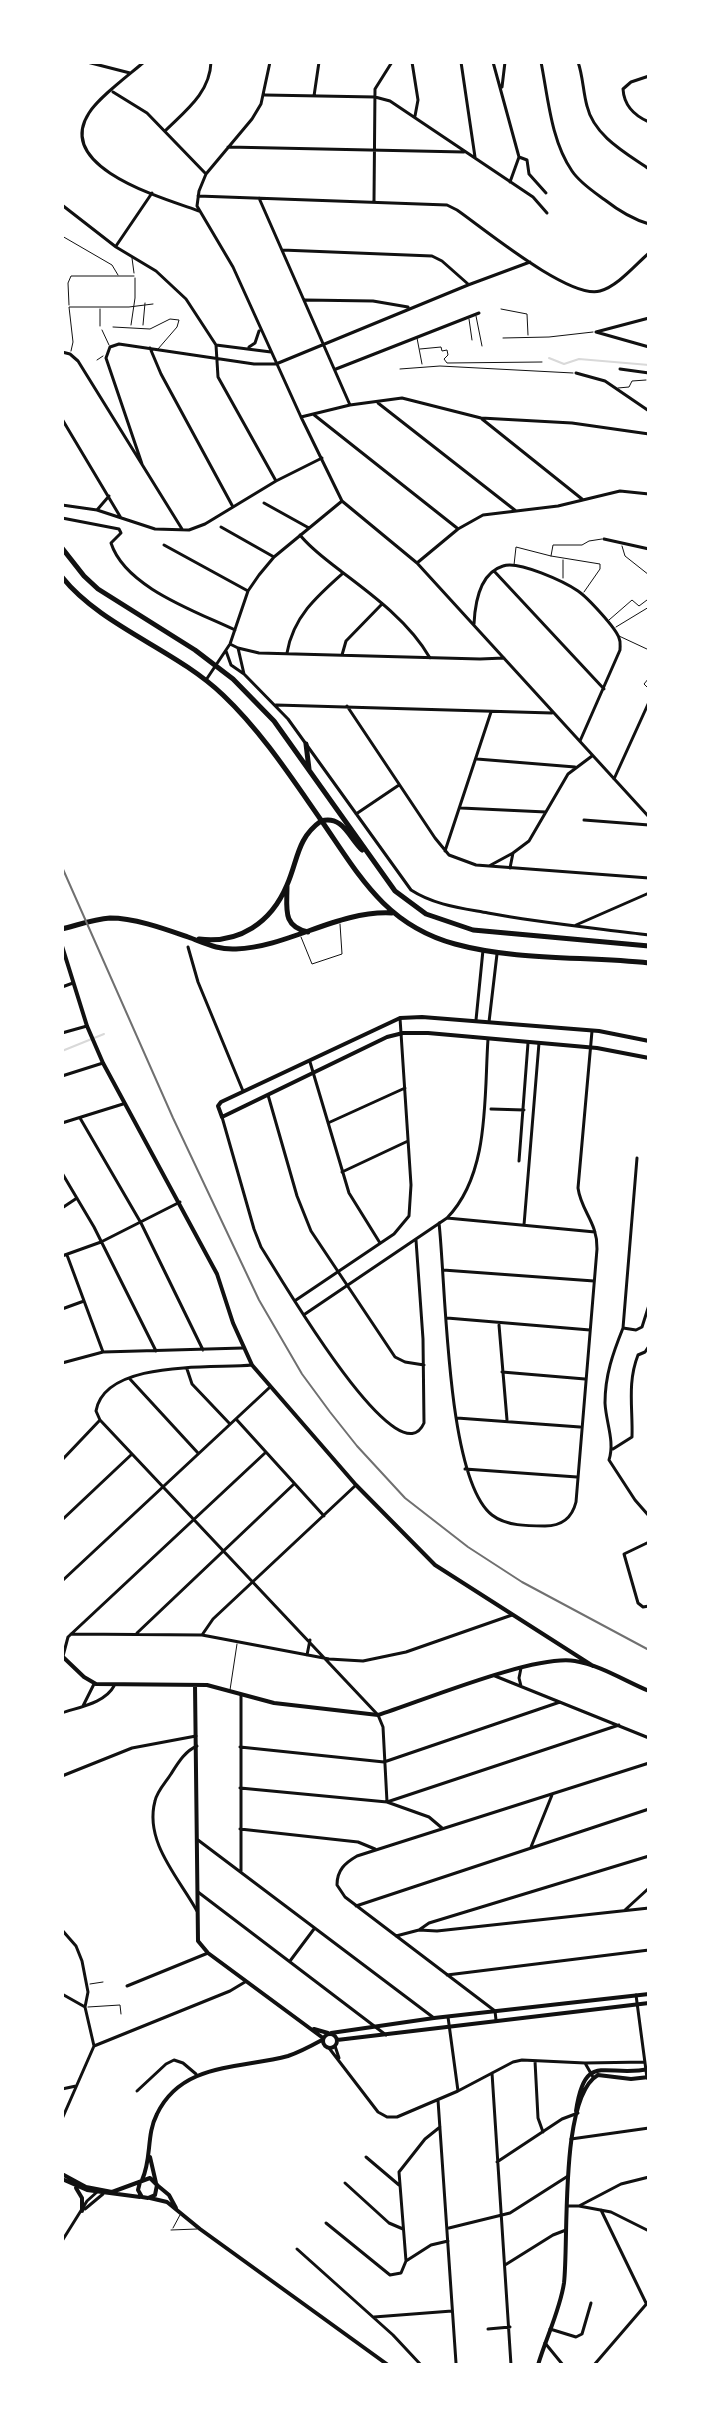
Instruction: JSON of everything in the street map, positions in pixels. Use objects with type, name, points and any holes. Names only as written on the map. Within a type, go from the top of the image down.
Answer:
[{"type":"main road","points":[[62,548],[98,589],[216,665],[260,705],[386,880],[401,896],[426,914],[491,933],[649,946]]},
{"type":"main road","points":[[62,577],[92,606],[177,658],[206,680],[252,726],[360,878],[393,914],[438,939],[483,950],[649,963]]},
{"type":"main road","points":[[306,744],[309,770]]},
{"type":"main road","points":[[194,939],[218,941],[245,934],[271,912],[287,885],[301,843],[321,821],[331,819],[339,822],[367,854]]},
{"type":"main road","points":[[287,885],[289,921],[295,928],[309,932]]},
{"type":"main road","points":[[63,926],[99,919],[120,919],[194,939],[212,947],[237,949],[268,945],[370,914],[393,914]]},
{"type":"street","points":[[87,62],[131,74]]},
{"type":"street","points":[[144,62],[92,108],[84,126],[85,143],[95,161],[108,173],[199,211]]},
{"type":"street","points":[[165,131],[205,89],[211,62]]},
{"type":"street","points":[[270,62],[265,95],[252,119],[206,174],[198,196],[199,211],[228,258],[342,501],[417,563],[649,815]]},
{"type":"street","points":[[314,96],[319,62]]},
{"type":"street","points":[[374,201],[375,97],[378,81],[392,62]]},
{"type":"street","points":[[412,62],[418,100],[415,116]]},
{"type":"street","points":[[461,62],[475,157]]},
{"type":"street","points":[[493,62],[519,157],[510,182]]},
{"type":"street","points":[[501,91],[505,62]]},
{"type":"street","points":[[541,62],[557,138],[571,169],[616,208],[633,219],[649,224]]},
{"type":"street","points":[[578,62],[587,107],[594,123],[610,141],[649,169]]},
{"type":"street","points":[[649,76],[631,82],[623,89],[629,106],[637,116],[649,122]]},
{"type":"street","points":[[112,91],[141,109],[206,174]]},
{"type":"street","points":[[265,95],[375,97],[390,101],[533,197],[547,213]]},
{"type":"street","points":[[228,147],[464,152]]},
{"type":"street","points":[[519,157],[527,160],[529,174],[546,193]]},
{"type":"street","points":[[116,247],[152,193]]},
{"type":"street","points":[[198,196],[447,205],[530,262],[574,287],[593,292],[606,289],[649,253]]},
{"type":"street","points":[[259,198],[350,405]]},
{"type":"street","points":[[62,205],[116,247],[176,287],[216,345],[218,377],[276,481]]},
{"type":"street","points":[[282,250],[432,256],[468,285]]},
{"type":"street","points":[[142,464],[106,355],[110,347],[119,344],[262,365],[276,364],[530,262]]},
{"type":"street","points":[[305,300],[373,301],[411,308]]},
{"type":"street","points":[[336,369],[478,313]]},
{"type":"street","points":[[596,332],[649,318]]},
{"type":"street","points":[[245,348],[255,343],[259,327]]},
{"type":"street","points":[[596,332],[649,347]]},
{"type":"street","points":[[216,345],[271,352]]},
{"type":"street","points":[[150,348],[233,507]]},
{"type":"street","points":[[62,349],[78,361],[183,530]]},
{"type":"street","points":[[620,369],[649,373]]},
{"type":"street","points":[[576,373],[592,376],[616,387],[649,411]]},
{"type":"street","points":[[301,417],[350,405],[402,398],[481,418],[572,423],[649,434]]},
{"type":"street","points":[[376,401],[516,511]]},
{"type":"street","points":[[313,414],[458,529]]},
{"type":"street","points":[[481,418],[582,499]]},
{"type":"street","points":[[62,419],[121,518]]},
{"type":"street","points":[[119,427],[129,421]]},
{"type":"street","points":[[62,505],[97,510],[160,530],[196,528],[322,458]]},
{"type":"street","points":[[417,563],[458,529],[483,515],[620,491],[649,494]]},
{"type":"street","points":[[97,510],[109,496]]},
{"type":"street","points":[[206,680],[230,644],[248,591],[274,557],[342,501]]},
{"type":"street","points":[[264,503],[309,528]]},
{"type":"street","points":[[62,518],[119,529],[121,533],[111,543],[115,556],[132,574],[156,590],[235,630]]},
{"type":"street","points":[[221,527],[274,557]]},
{"type":"street","points":[[300,535],[312,549],[382,604],[415,637],[430,658]]},
{"type":"street","points":[[604,539],[649,549]]},
{"type":"street","points":[[164,545],[248,591]]},
{"type":"street","points":[[474,624],[483,584],[494,571],[505,565],[514,565],[582,594],[614,629],[619,636],[620,650],[580,741]]},
{"type":"street","points":[[494,571],[604,689]]},
{"type":"street","points":[[287,653],[292,634],[304,611],[343,572]]},
{"type":"street","points":[[342,655],[346,641],[382,604]]},
{"type":"street","points":[[230,644],[259,653],[504,658]]},
{"type":"street","points":[[238,648],[244,674]]},
{"type":"street","points":[[226,651],[234,668],[276,705],[404,884],[420,896],[438,903],[540,922],[649,935]]},
{"type":"street","points":[[614,779],[649,702]]},
{"type":"street","points":[[276,705],[552,713]]},
{"type":"street","points":[[347,706],[445,851],[464,862],[487,867],[649,878]]},
{"type":"street","points":[[445,851],[491,712]]},
{"type":"street","points":[[487,867],[513,853],[534,835],[568,774],[592,756]]},
{"type":"street","points":[[477,759],[575,767]]},
{"type":"street","points":[[356,814],[399,785]]},
{"type":"street","points":[[461,808],[547,812]]},
{"type":"street","points":[[584,820],[649,825]]},
{"type":"street","points":[[510,868],[513,853]]},
{"type":"street","points":[[575,925],[649,893]]},
{"type":"street","points":[[62,946],[87,1026],[103,1063],[217,1274],[252,1365],[356,1485],[435,1565],[593,1666]]},
{"type":"street","points":[[188,947],[198,982],[243,1091]]},
{"type":"street","points":[[476,1020],[483,950]]},
{"type":"street","points":[[489,1022],[497,952]]},
{"type":"street","points":[[62,987],[73,983]]},
{"type":"street","points":[[296,1300],[400,1229],[409,1216],[412,1197],[400,1018]]},
{"type":"street","points":[[416,1240],[424,1365],[424,1423],[419,1432],[409,1434],[383,1421],[361,1397],[257,1239],[218,1106],[243,1091],[400,1018],[476,1020],[592,1030],[649,1041]]},
{"type":"street","points":[[62,1033],[87,1026]]},
{"type":"street","points":[[439,1223],[457,1418],[465,1469],[488,1511],[496,1518],[512,1523],[557,1525],[570,1516],[576,1502],[594,1281],[597,1232],[578,1188],[592,1030]]},
{"type":"street","points":[[222,1117],[387,1037],[400,1034],[428,1033],[591,1047],[649,1058]]},
{"type":"street","points":[[305,1314],[447,1218],[462,1202],[477,1168],[488,1038]]},
{"type":"street","points":[[519,1161],[528,1043]]},
{"type":"street","points":[[524,1225],[539,1043]]},
{"type":"street","points":[[309,1060],[353,1203],[380,1243]]},
{"type":"street","points":[[62,1076],[103,1063]]},
{"type":"street","points":[[328,1123],[405,1088]]},
{"type":"street","points":[[268,1095],[304,1216],[395,1357],[424,1365]]},
{"type":"street","points":[[62,1123],[124,1104]]},
{"type":"street","points":[[491,1109],[524,1110]]},
{"type":"street","points":[[80,1118],[141,1223],[203,1350]]},
{"type":"street","points":[[342,1172],[408,1141]]},
{"type":"street","points":[[637,1158],[623,1328],[607,1375],[605,1402],[613,1449],[609,1463],[649,1516]]},
{"type":"street","points":[[62,1173],[156,1351]]},
{"type":"street","points":[[62,1208],[77,1198]]},
{"type":"street","points":[[103,1352],[64,1256],[101,1242],[180,1202]]},
{"type":"street","points":[[447,1218],[597,1232]]},
{"type":"street","points":[[443,1270],[594,1281]]},
{"type":"street","points":[[62,1309],[84,1301]]},
{"type":"street","points":[[623,1328],[636,1330],[642,1327],[649,1305]]},
{"type":"street","points":[[447,1318],[590,1330]]},
{"type":"street","points":[[498,1323],[507,1420]]},
{"type":"street","points":[[613,1449],[632,1437],[630,1396],[633,1368],[638,1355],[649,1346]]},
{"type":"street","points":[[62,1363],[103,1352],[243,1348]]},
{"type":"street","points":[[252,1365],[151,1371],[115,1385],[99,1401],[96,1411],[100,1420],[329,1659],[378,1715],[383,1727],[387,1802]]},
{"type":"street","points":[[187,1369],[192,1384],[230,1424]]},
{"type":"street","points":[[502,1372],[585,1379]]},
{"type":"street","points":[[129,1378],[198,1453]]},
{"type":"street","points":[[62,1581],[269,1388]]},
{"type":"street","points":[[457,1418],[581,1428]]},
{"type":"street","points":[[236,1419],[324,1516]]},
{"type":"street","points":[[62,1460],[100,1420]]},
{"type":"street","points":[[62,1520],[133,1453]]},
{"type":"street","points":[[265,1453],[70,1636],[62,1656],[94,1684],[195,1685],[295,1707],[378,1715],[521,1668],[554,1660],[571,1660],[593,1666],[649,1691]]},
{"type":"street","points":[[465,1469],[578,1477]]},
{"type":"street","points":[[137,1633],[294,1484]]},
{"type":"street","points":[[202,1635],[213,1619],[356,1485]]},
{"type":"street","points":[[648,1606],[638,1603],[624,1556],[625,1552],[649,1542]]},
{"type":"street","points":[[62,1639],[137,1633],[202,1635],[329,1659],[363,1661],[389,1657],[512,1615]]},
{"type":"street","points":[[307,1655],[310,1640]]},
{"type":"street","points":[[569,1649],[571,1660]]},
{"type":"street","points":[[521,1668],[521,1686]]},
{"type":"street","points":[[495,1676],[649,1738]]},
{"type":"street","points":[[83,1706],[94,1684]]},
{"type":"street","points":[[195,1685],[198,1941],[208,1953],[328,2043],[384,2116],[397,2117],[438,2100],[513,2062],[645,2062]]},
{"type":"street","points":[[62,1713],[109,1695],[114,1686]]},
{"type":"street","points":[[241,1694],[241,1871]]},
{"type":"street","points":[[240,1747],[384,1762],[560,1702]]},
{"type":"street","points":[[387,1802],[619,1725]]},
{"type":"street","points":[[62,1776],[132,1748],[196,1736]]},
{"type":"street","points":[[197,1746],[185,1755],[158,1792],[154,1803],[153,1827],[157,1843],[199,1914]]},
{"type":"street","points":[[496,2020],[495,2011],[340,1892],[337,1877],[342,1867],[352,1859],[377,1850],[649,1763]]},
{"type":"street","points":[[240,1788],[387,1802],[434,1820],[442,1828]]},
{"type":"street","points":[[531,1847],[553,1794]]},
{"type":"street","points":[[403,1795],[403,1808]]},
{"type":"street","points":[[356,1906],[649,1809]]},
{"type":"street","points":[[240,1829],[358,1842],[377,1850]]},
{"type":"street","points":[[198,1840],[434,2018]]},
{"type":"street","points":[[419,1930],[429,1923],[649,1856]]},
{"type":"street","points":[[625,1910],[649,1888]]},
{"type":"street","points":[[198,1892],[386,2035]]},
{"type":"street","points":[[396,1936],[419,1930],[437,1931],[649,1908]]},
{"type":"street","points":[[290,1961],[315,1928]]},
{"type":"street","points":[[62,1930],[80,1954],[87,1984],[85,2007],[94,2046],[62,2119]]},
{"type":"street","points":[[447,1975],[649,1950]]},
{"type":"street","points":[[127,1986],[208,1953]]},
{"type":"street","points":[[94,2046],[230,1991],[247,1980]]},
{"type":"street","points":[[62,1994],[85,2007]]},
{"type":"street","points":[[312,2029],[330,2033],[649,1994]]},
{"type":"street","points":[[592,2074],[648,2078],[636,1995]]},
{"type":"street","points":[[142,2197],[138,2190],[158,2110],[172,2091],[196,2074],[289,2055],[328,2043],[649,2003]]},
{"type":"street","points":[[448,2017],[458,2091]]},
{"type":"street","points":[[328,2043],[330,2033]]},
{"type":"street","points":[[328,2043],[330,2033]]},
{"type":"street","points":[[137,2091],[174,2060],[196,2074]]},
{"type":"street","points":[[535,2061],[538,2118],[543,2132]]},
{"type":"street","points":[[585,2063],[592,2074]]},
{"type":"street","points":[[538,2365],[564,2284],[571,2139],[582,2082],[599,2069],[648,2070]]},
{"type":"street","points":[[492,2073],[511,2365]]},
{"type":"street","points":[[62,2089],[76,2086]]},
{"type":"street","points":[[438,2100],[456,2363]]},
{"type":"street","points":[[497,2162],[576,2113]]},
{"type":"street","points":[[326,2223],[390,2275],[401,2273],[406,2261],[399,2185],[401,2167],[440,2127]]},
{"type":"street","points":[[571,2139],[649,2128]]},
{"type":"street","points":[[149,2155],[157,2184],[157,2193],[150,2198]]},
{"type":"street","points":[[366,2157],[399,2185]]},
{"type":"street","points":[[62,2176],[99,2192],[117,2191],[150,2178],[169,2195],[179,2212]]},
{"type":"street","points":[[62,2176],[82,2198],[82,2211]]},
{"type":"street","points":[[447,2229],[502,2216],[568,2176]]},
{"type":"street","points":[[579,2206],[621,2184],[649,2177]]},
{"type":"street","points":[[345,2183],[389,2223],[403,2229]]},
{"type":"street","points":[[74,2186],[167,2202],[388,2365]]},
{"type":"street","points":[[62,2241],[99,2192]]},
{"type":"street","points":[[82,2211],[99,2192]]},
{"type":"street","points":[[567,2206],[611,2212],[649,2231]]},
{"type":"street","points":[[594,2365],[647,2302],[601,2210]]},
{"type":"street","points":[[505,2265],[566,2230]]},
{"type":"street","points":[[406,2261],[431,2245],[448,2241]]},
{"type":"street","points":[[297,2249],[374,2317],[421,2365]]},
{"type":"street","points":[[550,2329],[579,2336],[585,2331],[591,2303]]},
{"type":"street","points":[[374,2317],[419,2316],[452,2311]]},
{"type":"street","points":[[488,2329],[510,2327]]},
{"type":"street","points":[[545,2342],[563,2365]]},
{"type":"lane","points":[[62,236],[112,265],[119,276]]},
{"type":"lane","points":[[131,327],[135,305],[132,256]]},
{"type":"lane","points":[[70,354],[73,342],[68,283],[71,276],[134,276]]},
{"type":"lane","points":[[142,328],[145,303]]},
{"type":"lane","points":[[69,307],[153,304]]},
{"type":"lane","points":[[100,326],[101,307]]},
{"type":"lane","points":[[501,309],[528,315],[528,338]]},
{"type":"lane","points":[[478,313],[482,346]]},
{"type":"lane","points":[[469,316],[472,340]]},
{"type":"lane","points":[[113,327],[150,329],[171,319],[179,320],[158,349]]},
{"type":"lane","points":[[102,330],[110,347]]},
{"type":"lane","points":[[503,338],[596,332]]},
{"type":"lane","points":[[417,337],[422,367]]},
{"type":"lane","points":[[62,338],[62,349]]},
{"type":"lane","points":[[420,349],[441,347],[442,351],[447,350],[448,355],[444,359],[447,363],[542,362]]},
{"type":"lane","points":[[97,360],[106,355]]},
{"type":"lane","points":[[400,369],[422,367],[576,373]]},
{"type":"lane","points":[[616,387],[629,387],[632,381],[646,380]]},
{"type":"lane","points":[[551,556],[553,545],[582,545],[604,539]]},
{"type":"lane","points":[[621,544],[625,556],[649,575]]},
{"type":"lane","points":[[514,565],[516,547],[600,564],[600,569],[582,594]]},
{"type":"lane","points":[[563,558],[563,584]]},
{"type":"lane","points":[[606,622],[632,600],[639,606],[647,600]]},
{"type":"lane","points":[[614,629],[649,607]]},
{"type":"lane","points":[[619,636],[649,650]]},
{"type":"lane","points":[[649,678],[644,684],[649,689]]},
{"type":"lane","points":[[300,935],[312,964],[342,954],[340,922]]},
{"type":"lane","points":[[230,1691],[237,1641]]},
{"type":"lane","points":[[87,1984],[103,1982]]},
{"type":"lane","points":[[85,2007],[119,2004],[121,2014]]},
{"type":"lane","points":[[179,2212],[171,2230],[200,2229]]},
{"type":"waterway","points":[[549,358],[564,364],[579,359],[649,365]]},
{"type":"waterway","points":[[62,1051],[104,1034]]},
{"type":"railway","points":[[62,867],[173,1118],[259,1300],[302,1374],[330,1412],[405,1498],[468,1547],[522,1582],[649,1650]]}]
